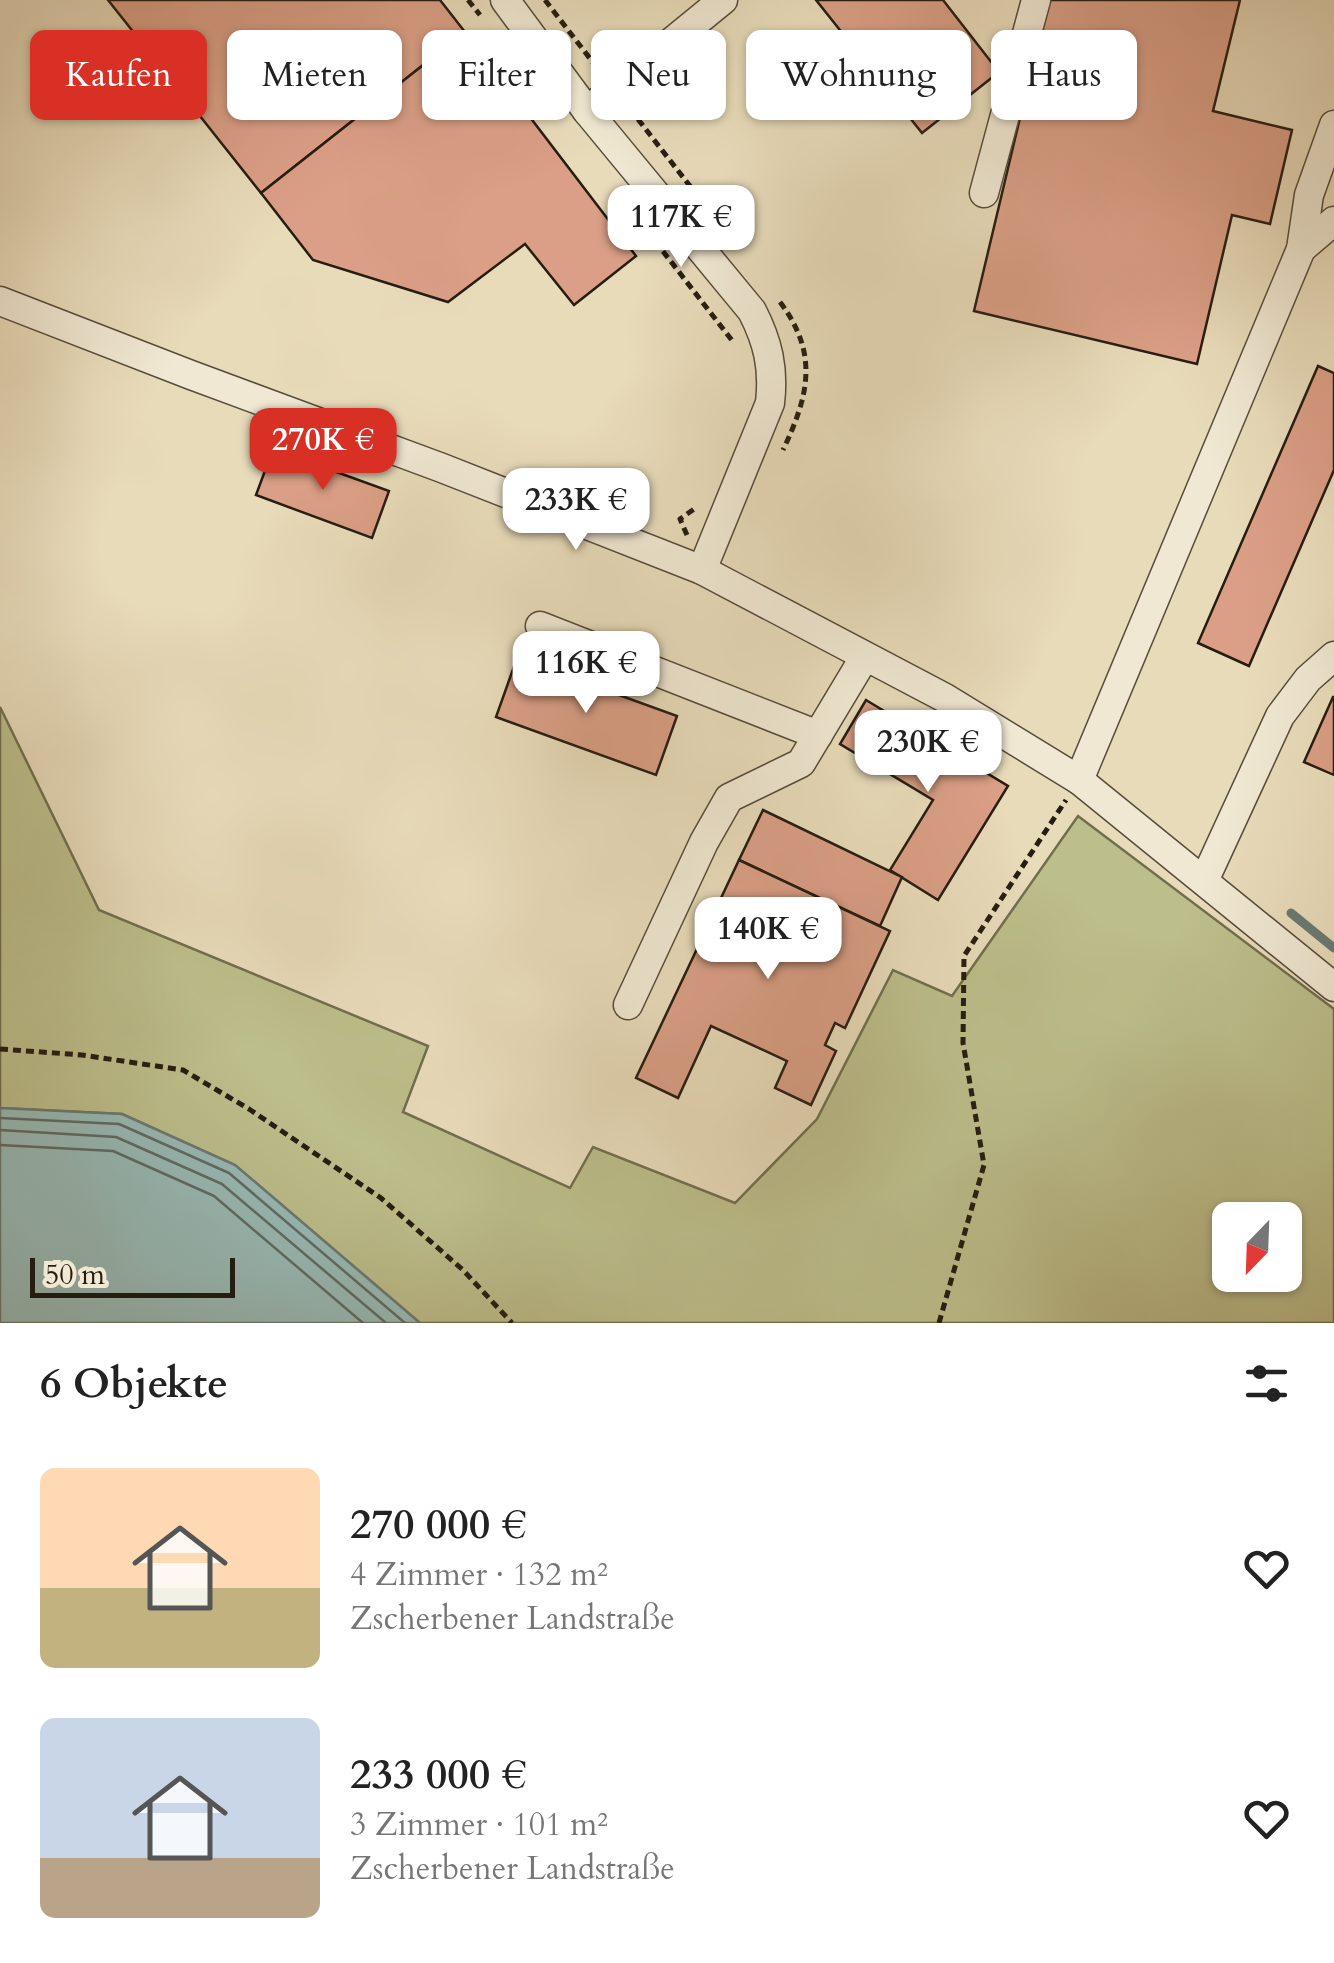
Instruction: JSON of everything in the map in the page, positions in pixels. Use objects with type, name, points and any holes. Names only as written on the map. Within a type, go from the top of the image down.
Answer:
[{"type":"street","points":[[505,0],[588,111],[752,310],[766,340],[774,374],[770,403],[702,570]]},
{"type":"street","points":[[588,111],[723,0]]},
{"type":"street","points":[[984,193],[1036,0]]},
{"type":"street","points":[[1079,780],[1300,249],[1310,195],[1334,125]]},
{"type":"street","points":[[1300,249],[1334,221]]},
{"type":"street","points":[[0,300],[702,570],[945,698],[1079,780],[1334,987]]},
{"type":"street","points":[[540,626],[818,735]]},
{"type":"street","points":[[1204,881],[1280,716],[1308,680],[1334,656]]},
{"type":"street","points":[[628,1005],[704,842],[729,798],[801,763],[864,658]]},
{"type":"path","points":[[468,0],[480,16]]},
{"type":"path","points":[[651,235],[736,345]]},
{"type":"path","points":[[702,570],[680,519],[704,498]]},
{"type":"path","points":[[938,1323],[984,1164],[963,1043],[964,956],[1079,780]]},
{"type":"path","points":[[0,1049],[82,1055],[184,1070],[380,1198],[463,1270],[512,1323]]},
{"type":"green space","points":[[0,707],[99,910],[428,1046],[403,1112],[570,1188],[593,1147],[735,1203],[817,1119],[893,970],[952,996],[1078,816],[1334,1009],[1334,1323],[420,1323],[235,1165],[122,1114],[0,1108]]},
{"type":"water","points":[[0,1108],[122,1114],[235,1165],[420,1323],[0,1323]]},
{"type":"building","points":[[108,0],[440,0],[463,30],[422,30],[422,66],[402,82],[402,30],[227,30],[227,120],[353,120],[261,193],[203,120],[207,120],[207,30],[132,30]]},
{"type":"building","points":[[816,0],[943,0],[966,30],[840,30]]},
{"type":"building","points":[[1048,0],[1240,0],[1213,111],[1292,130],[1270,224],[1232,215],[1197,364],[974,311],[1019,120],[1137,120],[1137,30],[1041,30]]},
{"type":"building","points":[[971,36],[991,62],[991,78],[971,94]]},
{"type":"building","points":[[422,66],[422,120],[532,120],[636,256],[574,305],[525,244],[448,302],[313,260],[261,193],[353,120],[402,120],[402,82]]},
{"type":"building","points":[[912,120],[938,120],[922,133]]},
{"type":"building","points":[[1318,366],[1334,373],[1334,470],[1249,666],[1198,643]]},
{"type":"building","points":[[273,449],[389,491],[372,538],[256,495]]},
{"type":"building","points":[[517,658],[677,716],[656,775],[496,717]]},
{"type":"building","points":[[1334,697],[1334,775],[1304,762]]},
{"type":"building","points":[[866,700],[1008,786],[938,900],[890,870],[933,800],[840,744]]},
{"type":"building","points":[[763,810],[902,877],[880,926],[739,860]]},
{"type":"building","points":[[739,860],[890,931],[845,1028],[835,1023],[825,1045],[836,1051],[811,1105],[775,1088],[787,1061],[711,1026],[678,1098],[636,1078]]},
{"type":"waterway","points":[[1291,913],[1334,948]]}]
